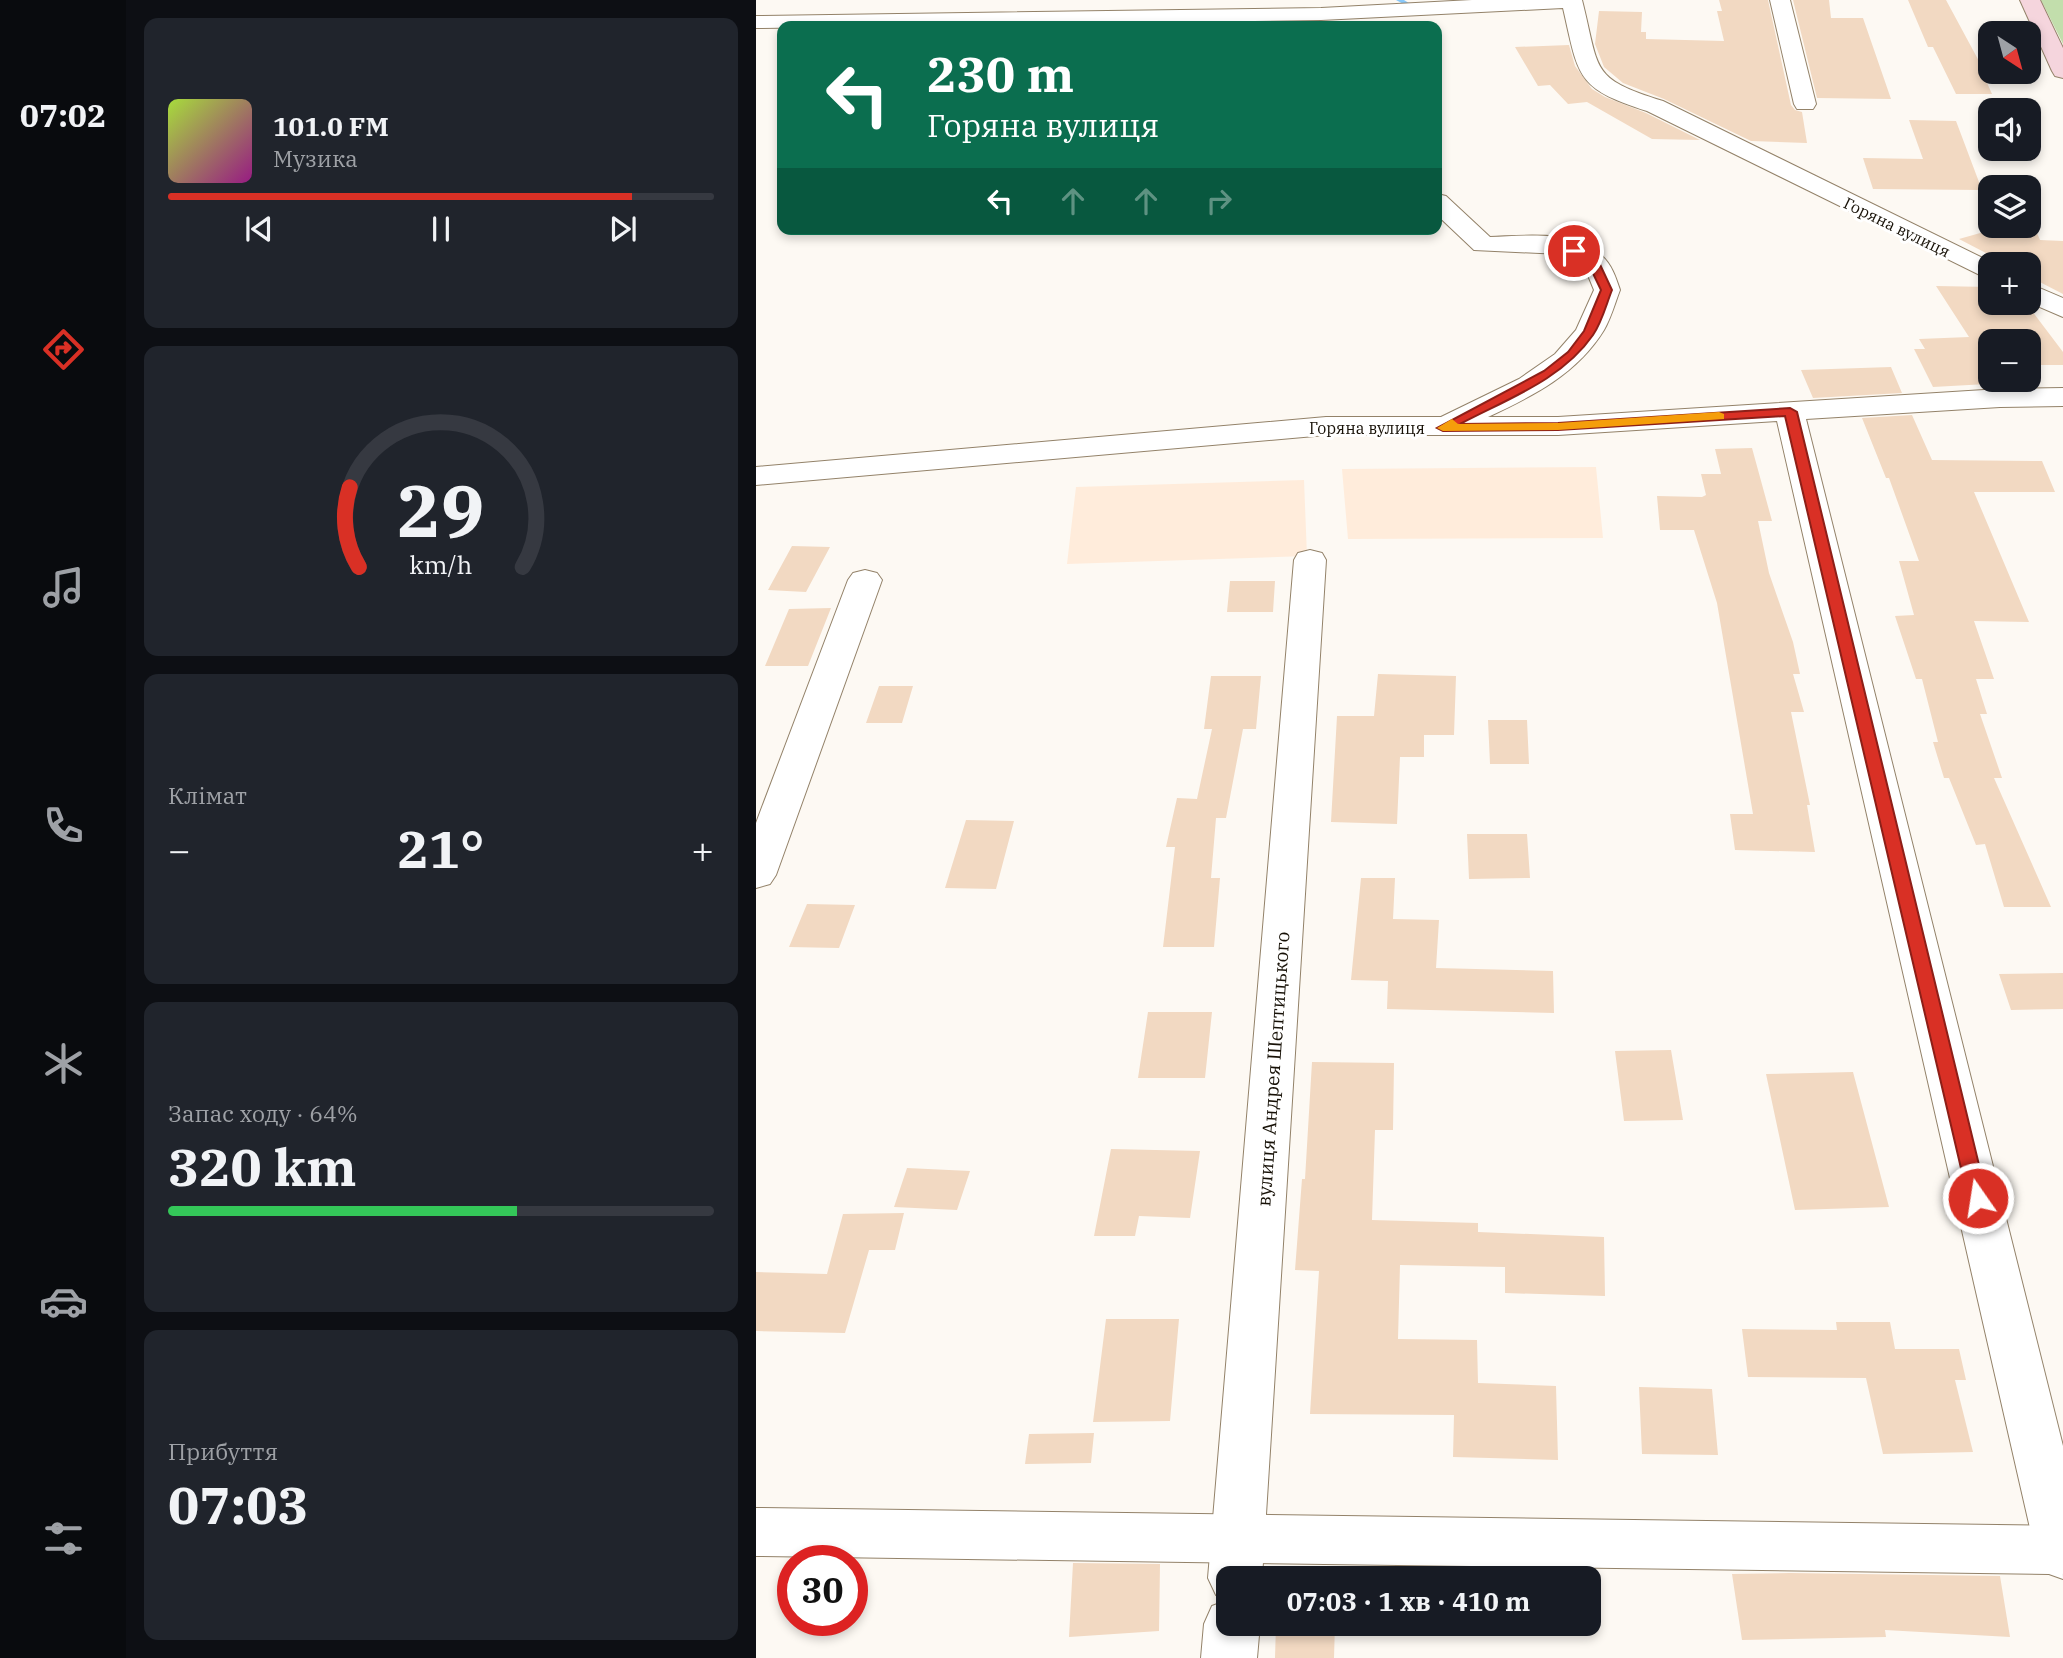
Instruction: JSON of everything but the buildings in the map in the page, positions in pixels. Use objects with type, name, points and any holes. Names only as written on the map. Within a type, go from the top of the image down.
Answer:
[{"type":"main road","points":[[2030,0],[2063,71]]},
{"type":"street","points":[[1780,0],[1805,104]]},
{"type":"street","points":[[1015,21],[1321,14],[1572,1]]},
{"type":"street","name":"Горяна вулиця","points":[[1572,1],[1592,78],[1619,94],[1654,106],[1978,266]]},
{"type":"street","points":[[756,22],[777,23]]},
{"type":"street","points":[[1442,206],[1483,245],[1548,245],[1574,251],[1593,261],[1607,290],[1590,332],[1572,355],[1548,373],[1443,428]]},
{"type":"street","points":[[2041,298],[2063,309]]},
{"type":"street","name":"Горяна вулиця","points":[[756,476],[1326,426],[1558,426],[2000,398],[2063,397]]},
{"type":"street","points":[[756,1532],[1237,1558],[2062,1552],[1790,412]]},
{"type":"street","name":"вулиця Андрея Шептицького","points":[[1237,1558],[1310,560]]},
{"type":"street","points":[[756,876],[864,580]]},
{"type":"street","points":[[1229,1658],[1231,1636]]},
{"type":"shaded area","points":[[1596,467],[1603,538],[1348,539],[1342,469]]},
{"type":"shaded area","points":[[1304,480],[1307,556],[1067,564],[1076,487]]},
{"type":"green space","points":[[2041,0],[2063,0],[2063,44]]},
{"type":"waterway","points":[[1399,0],[1409,5]]},
{"type":"slow traffic","points":[[1452,423],[1443,428],[1558,426],[1719,416]]},
{"type":"route","points":[[1574,251],[1593,261],[1607,290],[1590,332],[1572,355],[1548,373],[1443,428],[1558,426],[1790,412],[1978,1198]]}]
